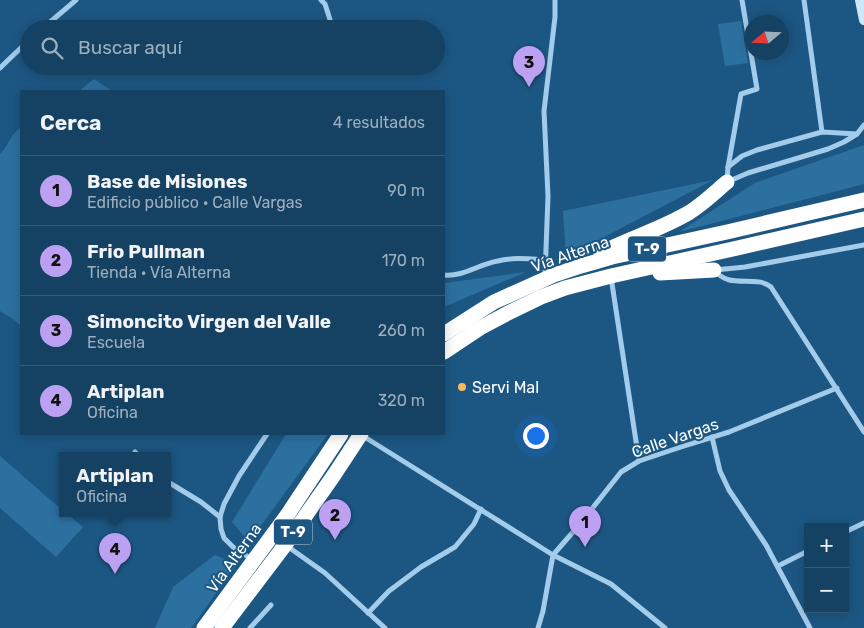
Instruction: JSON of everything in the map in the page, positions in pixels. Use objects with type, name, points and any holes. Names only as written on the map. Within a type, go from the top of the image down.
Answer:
[{"type":"highway","name":"T-9","points":[[550,277],[663,226],[690,211],[705,201],[727,174]]},
{"type":"highway","name":"Vía Alterna","points":[[445,333],[494,302],[550,277],[612,257],[864,200]]},
{"type":"highway","name":"Vía Alterna","points":[[445,351],[501,317],[565,288],[864,218]]},
{"type":"highway","points":[[611,276],[714,270]]},
{"type":"highway","name":"Vía Alterna","points":[[204,628],[288,514],[340,435]]},
{"type":"highway","name":"Vía Alterna","points":[[222,628],[285,544],[360,435]]},
{"type":"main road","points":[[862,2],[864,20]]},
{"type":"street","points":[[53,20],[76,0]]},
{"type":"street","points":[[321,0],[326,4],[331,20]]},
{"type":"street","points":[[550,277],[546,260],[548,196],[544,111],[555,17],[555,0]]},
{"type":"street","points":[[727,174],[742,94],[757,89],[742,0]]},
{"type":"street","points":[[804,0],[822,132]]},
{"type":"street","points":[[0,68],[20,49]]},
{"type":"street","name":"T-9","points":[[727,174],[748,173],[828,149],[857,134],[864,125]]},
{"type":"street","points":[[727,174],[742,156],[757,150],[822,132],[857,134]]},
{"type":"street","points":[[714,270],[864,245]]},
{"type":"street","points":[[445,275],[461,274],[498,260],[546,260]]},
{"type":"street","points":[[714,270],[721,277],[729,280],[737,282],[762,282],[771,286],[864,432]]},
{"type":"street","points":[[611,276],[639,461]]},
{"type":"street","name":"Calle Vargas","points":[[553,554],[580,524],[621,472],[639,461],[730,432],[836,388]]},
{"type":"street","points":[[254,560],[233,547],[224,538],[220,517],[224,504],[239,476],[266,435]]},
{"type":"street","points":[[363,435],[553,554],[611,584],[665,628]]},
{"type":"street","points":[[712,437],[720,470],[729,490],[761,537],[810,628]]},
{"type":"street","points":[[171,484],[201,502],[220,517]]},
{"type":"street","points":[[368,613],[389,591],[421,567],[455,547],[474,524],[481,509]]},
{"type":"street","points":[[849,530],[864,523]]},
{"type":"street","points":[[285,544],[325,573],[384,628]]},
{"type":"street","points":[[778,566],[804,553]]},
{"type":"street","points":[[538,628],[543,611],[553,554]]},
{"type":"street","points":[[250,628],[271,605]]},
{"type":"shaded area","points":[[741,21],[744,39],[744,60],[748,60],[748,63],[725,66],[718,24]]},
{"type":"shaded area","points":[[94,79],[110,90],[80,90]]},
{"type":"shaded area","points":[[20,128],[20,325],[0,311],[0,154],[14,133]]},
{"type":"shaded area","points":[[864,145],[864,184],[679,232],[755,183]]},
{"type":"shaded area","points":[[713,180],[566,257],[563,211]]},
{"type":"shaded area","points":[[526,272],[445,307],[445,283]]},
{"type":"shaded area","points":[[285,435],[327,435],[249,542],[232,522]]},
{"type":"shaded area","points":[[0,456],[59,507],[59,517],[71,517],[83,527],[56,557],[0,508]]},
{"type":"shaded area","points":[[215,555],[237,564],[191,628],[155,628],[173,587]]},
{"type":"place","name":"Simoncito Virgen del Valle","points":[[529,87]]},
{"type":"place","name":"Servi Mal","points":[[462,387]]},
{"type":"place","name":"Frio Pullman","points":[[335,540]]},
{"type":"place","name":"Base de Misiones","points":[[585,547]]},
{"type":"place","name":"Artiplan","points":[[115,574]]}]
